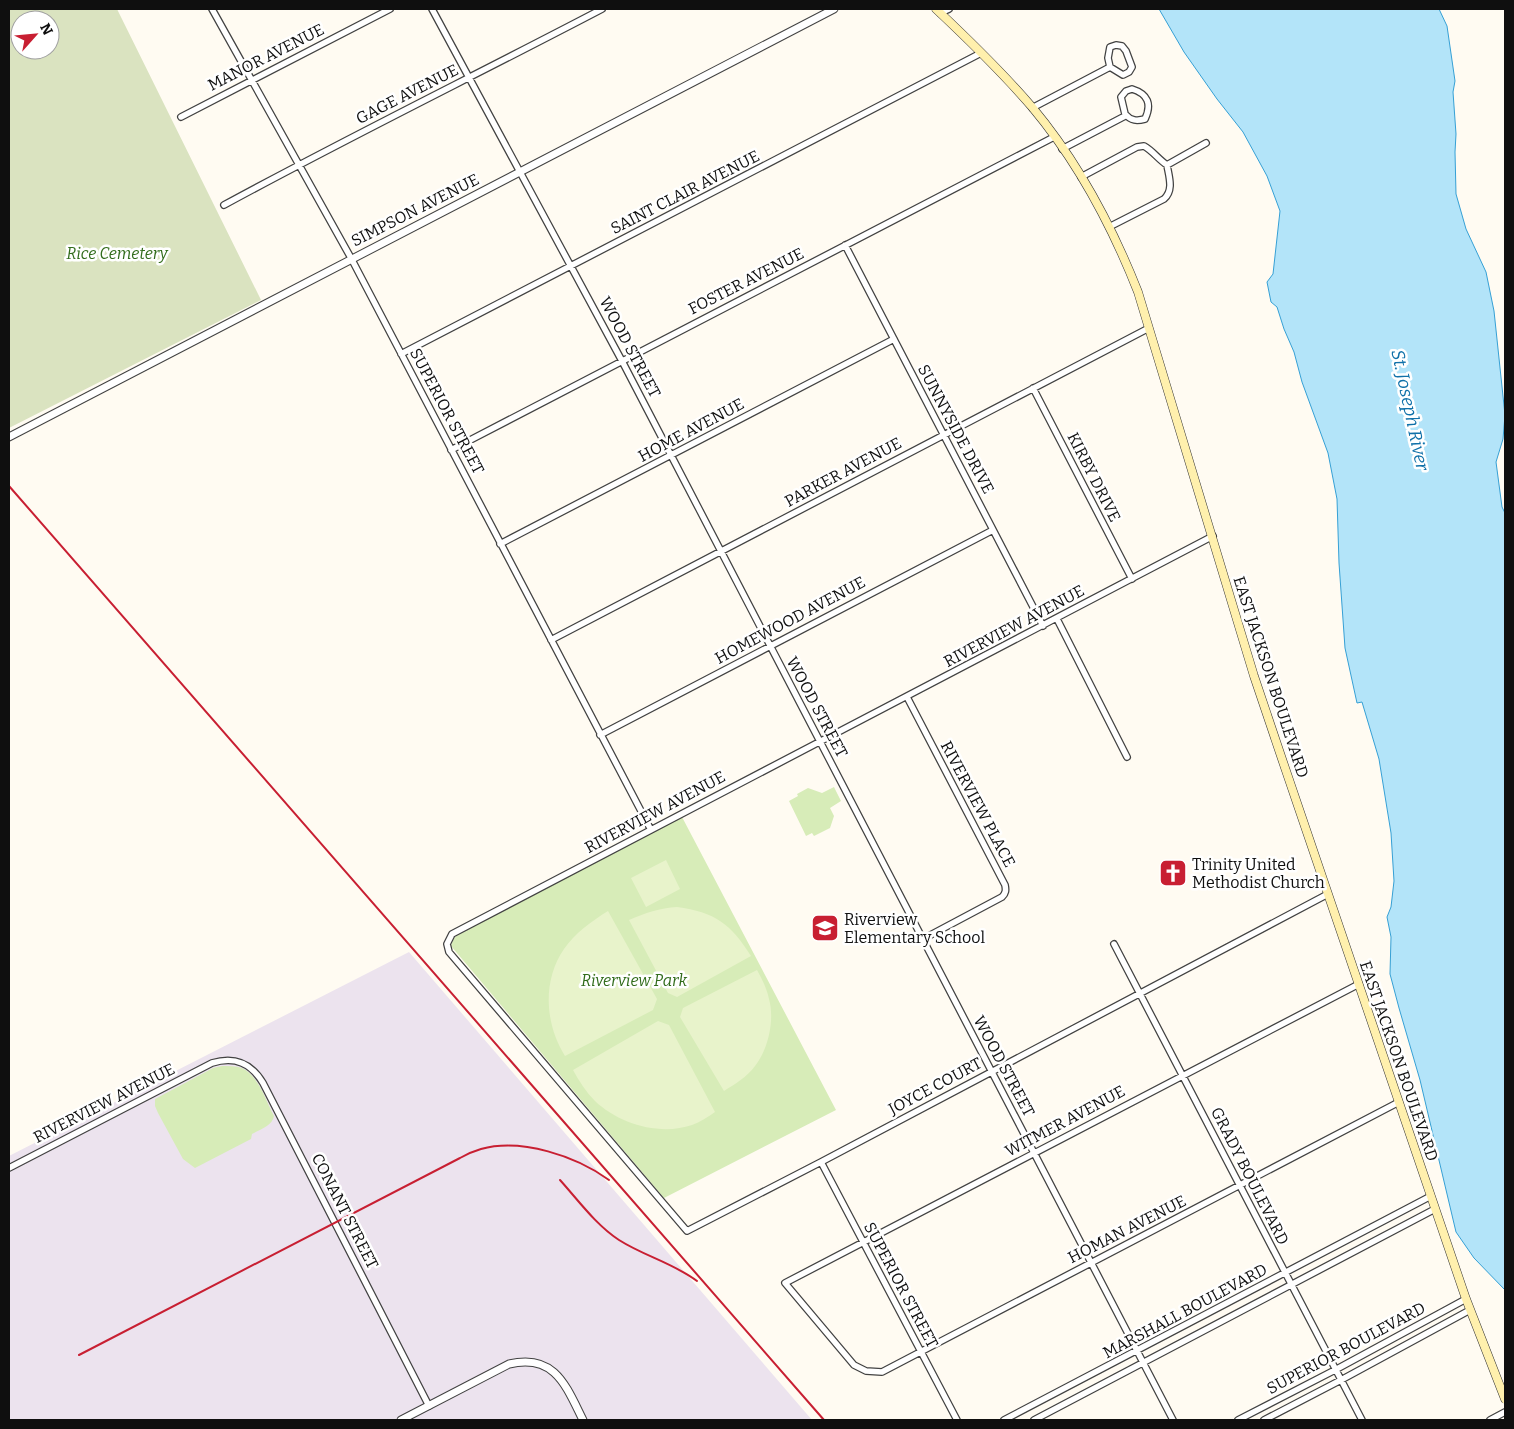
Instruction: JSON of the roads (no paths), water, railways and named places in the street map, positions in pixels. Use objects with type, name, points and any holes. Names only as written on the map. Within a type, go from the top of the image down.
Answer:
[{"type":"main road","name":"EAST JACKSON BOULEVARD","points":[[938,11],[981,53],[1032,108],[1054,137],[1082,177],[1109,227],[1129,271],[1149,328],[1254,676],[1466,1299],[1505,1399]]},
{"type":"street","name":"SUPERIOR STREET","points":[[212,9],[352,258],[651,830]]},
{"type":"street","name":"MANOR AVENUE","points":[[181,117],[390,9]]},
{"type":"street","name":"WOOD STREET","points":[[432,9],[572,266],[672,456],[1173,1420]]},
{"type":"street","name":"GAGE AVENUE","points":[[224,205],[602,9]]},
{"type":"street","name":"SIMPSON AVENUE","points":[[9,436],[834,9]]},
{"type":"street","points":[[938,11],[949,9]]},
{"type":"street","points":[[1122,46],[1132,67],[1129,72],[1123,75],[1110,66],[1108,58],[1110,47],[1122,46]]},
{"type":"street","name":"SAINT CLAIR AVENUE","points":[[401,354],[981,53]]},
{"type":"street","points":[[1032,108],[1110,66]]},
{"type":"street","points":[[1132,89],[1139,91],[1148,102],[1148,112],[1145,119],[1131,120],[1125,116],[1121,97],[1126,91],[1132,89]]},
{"type":"street","points":[[1062,149],[1125,116]]},
{"type":"street","name":"FOSTER AVENUE","points":[[451,450],[1054,137]]},
{"type":"street","points":[[1167,165],[1206,143]]},
{"type":"street","points":[[1082,177],[1137,147],[1144,146],[1150,149],[1157,158],[1167,165],[1171,184],[1168,195],[1164,199],[1109,227]]},
{"type":"street","name":"SUNNYSIDE DRIVE","points":[[845,246],[1043,626]]},
{"type":"street","name":"PARKER AVENUE","points":[[551,640],[1149,328]]},
{"type":"street","name":"HOME AVENUE","points":[[500,544],[894,340]]},
{"type":"street","name":"KIRBY DRIVE","points":[[1033,388],[1132,579]]},
{"type":"street","name":"HOMEWOOD AVENUE","points":[[600,735],[993,530]]},
{"type":"street","name":"RIVERVIEW AVENUE","points":[[687,1231],[449,952],[447,944],[452,934],[1213,536]]},
{"type":"street","points":[[1057,619],[1127,757]]},
{"type":"street","name":"RIVERVIEW PLACE","points":[[907,697],[1006,889],[1002,897],[922,939]]},
{"type":"street","name":"JOYCE COURT","points":[[687,1231],[1328,894]]},
{"type":"street","name":"GRADY BOULEVARD","points":[[1114,944],[1362,1420]]},
{"type":"street","name":"WITMER AVENUE","points":[[866,1372],[854,1365],[785,1283],[1359,984]]},
{"type":"street","name":"CONANT STREET","points":[[212,1063],[226,1060],[247,1064],[260,1078],[429,1406]]},
{"type":"street","name":"RIVERVIEW AVENUE","points":[[9,1168],[212,1063]]},
{"type":"street","name":"HOMAN AVENUE","points":[[866,1372],[882,1372],[1399,1102]]},
{"type":"street","name":"SUPERIOR STREET","points":[[821,1162],[958,1420]]},
{"type":"street","name":"MARSHALL BOULEVARD","points":[[1004,1420],[1431,1196]]},
{"type":"street","name":"MARSHALL BOULEVARD","points":[[1034,1420],[1435,1209]]},
{"type":"street","name":"SUPERIOR BOULEVARD","points":[[1238,1420],[1336,1370],[1466,1299]]},
{"type":"street","name":"SUPERIOR BOULEVARD","points":[[1264,1420],[1470,1310]]},
{"type":"street","points":[[401,1420],[510,1364],[524,1361],[548,1367],[558,1376],[583,1420]]},
{"type":"street","points":[[1490,1420],[1505,1412]]},
{"type":"water","name":"St. Joseph River","points":[[1159,9],[1439,9],[1447,26],[1455,81],[1453,92],[1456,134],[1456,194],[1466,229],[1486,272],[1494,311],[1505,415],[1503,439],[1496,462],[1502,507],[1505,513],[1505,1290],[1474,1258],[1456,1232],[1420,1080],[1390,974],[1391,937],[1387,917],[1391,907],[1394,881],[1391,833],[1379,759],[1362,702],[1357,703],[1345,648],[1337,499],[1328,453],[1302,382],[1294,352],[1277,307],[1271,302],[1267,282],[1273,274],[1280,211],[1267,176],[1243,132],[1184,52]]},
{"type":"railway","points":[[9,486],[824,1420]]},
{"type":"railway","points":[[79,1355],[478,1150],[497,1146],[514,1146],[548,1151],[581,1163],[609,1180]]},
{"type":"railway","points":[[560,1180],[588,1212],[619,1240],[678,1269],[697,1281]]},
{"type":"place","name":"Trinity United Methodist Church","points":[[1173,873]]},
{"type":"place","name":"Riverview Elementary School","points":[[825,928]]},
{"type":"park label","name":"Rice Cemetery","points":[[117,253]]},
{"type":"park label","name":"Riverview Park","points":[[634,980]]}]
